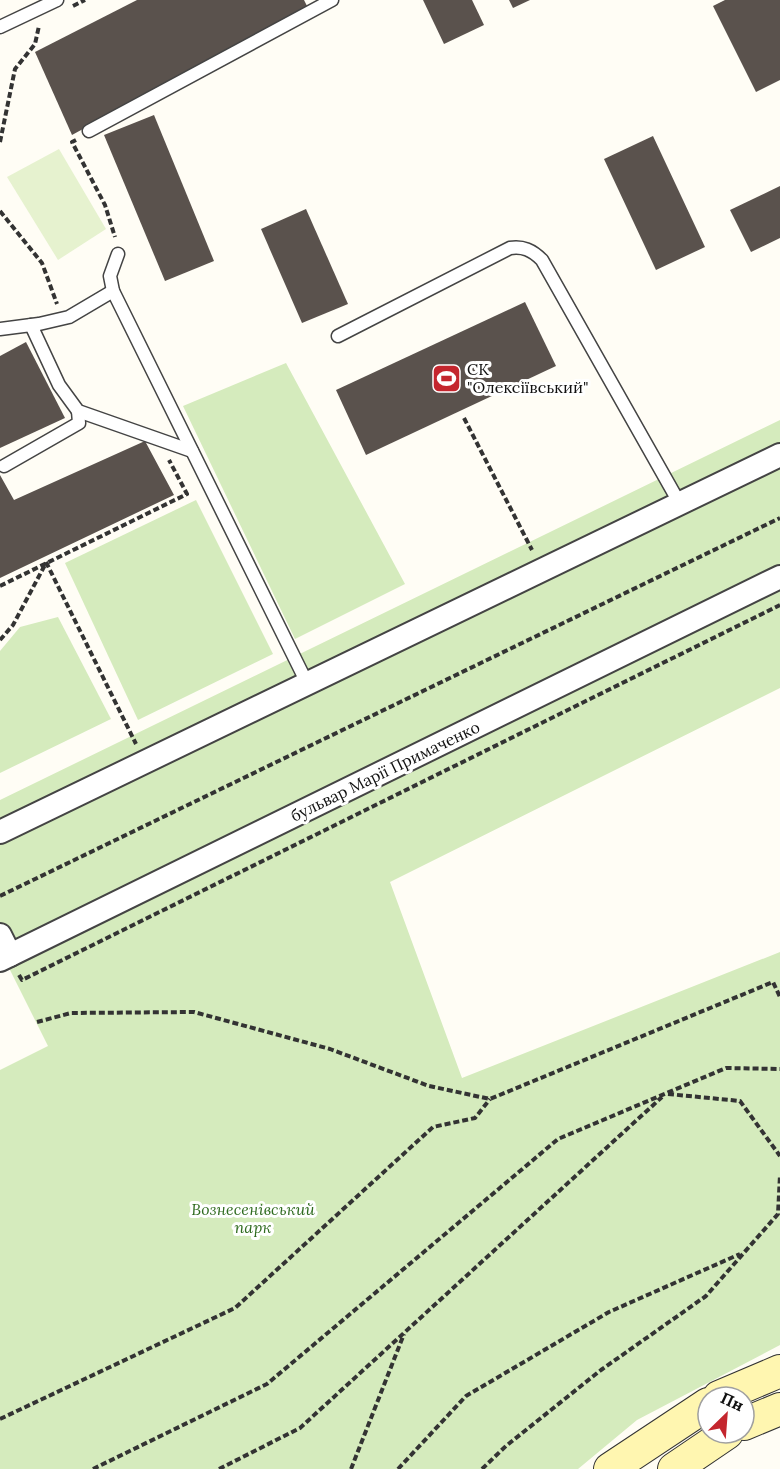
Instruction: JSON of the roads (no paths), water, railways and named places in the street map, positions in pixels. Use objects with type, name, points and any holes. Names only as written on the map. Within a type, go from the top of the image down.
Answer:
[{"type":"main road","points":[[747,1385],[780,1371]]},
{"type":"main road","points":[[756,1419],[780,1409]]},
{"type":"main road","points":[[610,1469],[696,1412]]},
{"type":"main road","points":[[674,1469],[709,1445]]},
{"type":"street","points":[[0,832],[780,455]]},
{"type":"street","name":"бульвар Марії Примаченко","points":[[3,950],[780,577]]},
{"type":"lane","points":[[0,27],[57,0]]},
{"type":"lane","points":[[90,131],[332,0]]},
{"type":"lane","points":[[338,336],[510,248],[520,246],[533,251],[542,260],[680,504]]},
{"type":"lane","points":[[118,254],[110,276],[113,291],[307,683]]},
{"type":"lane","points":[[0,329],[63,318],[113,291]]},
{"type":"lane","points":[[4,466],[79,423],[78,411],[59,385],[31,325]]},
{"type":"lane","points":[[78,411],[192,451]]},
{"type":"place","name":"СК \"Олексіївський\"","points":[[446,378]]},
{"type":"park label","name":"Вознесенівський парк","points":[[253,1218]]}]
